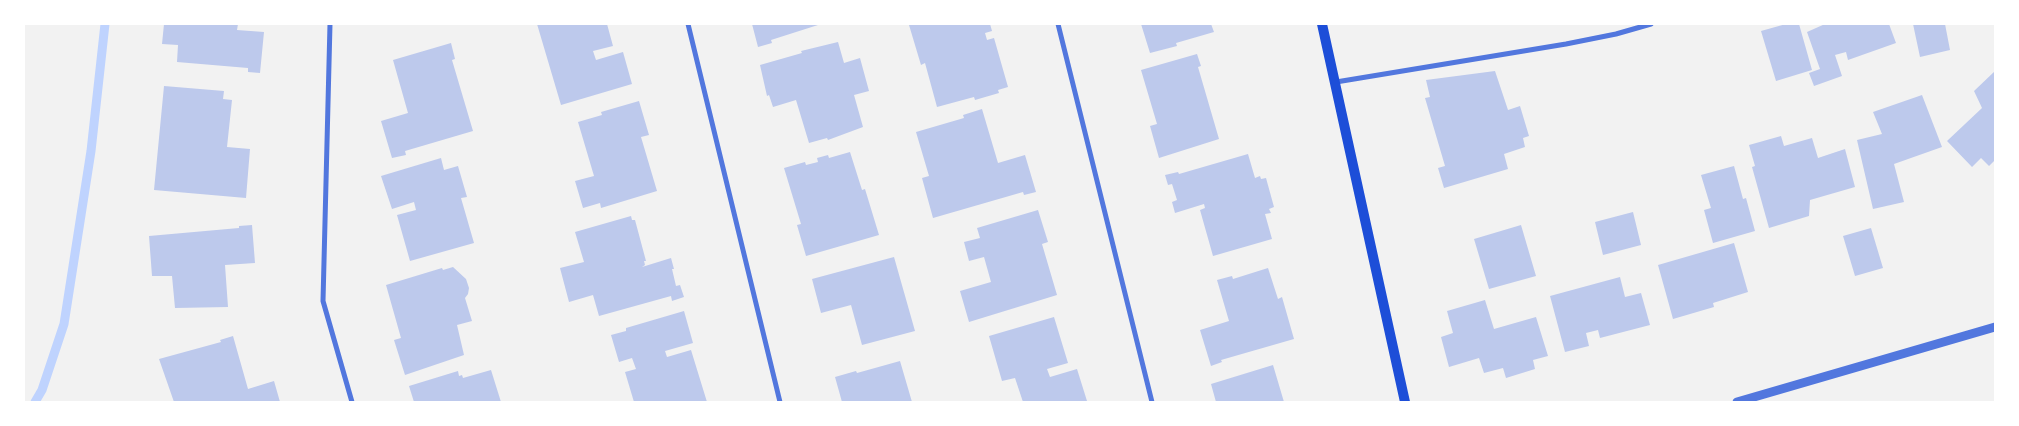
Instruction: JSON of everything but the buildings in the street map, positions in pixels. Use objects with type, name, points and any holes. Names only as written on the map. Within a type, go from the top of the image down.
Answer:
[{"type":"main road","points":[[1322,24],[1405,402]]},
{"type":"street","points":[[330,24],[323,301],[352,402]]},
{"type":"street","points":[[688,24],[780,402]]},
{"type":"street","points":[[1058,24],[1152,402]]},
{"type":"street","points":[[1336,82],[1566,44],[1616,34],[1651,24]]},
{"type":"street","points":[[1737,402],[1995,327]]},
{"type":"waterway","points":[[35,402],[42,390],[64,324],[91,151],[105,24]]}]
